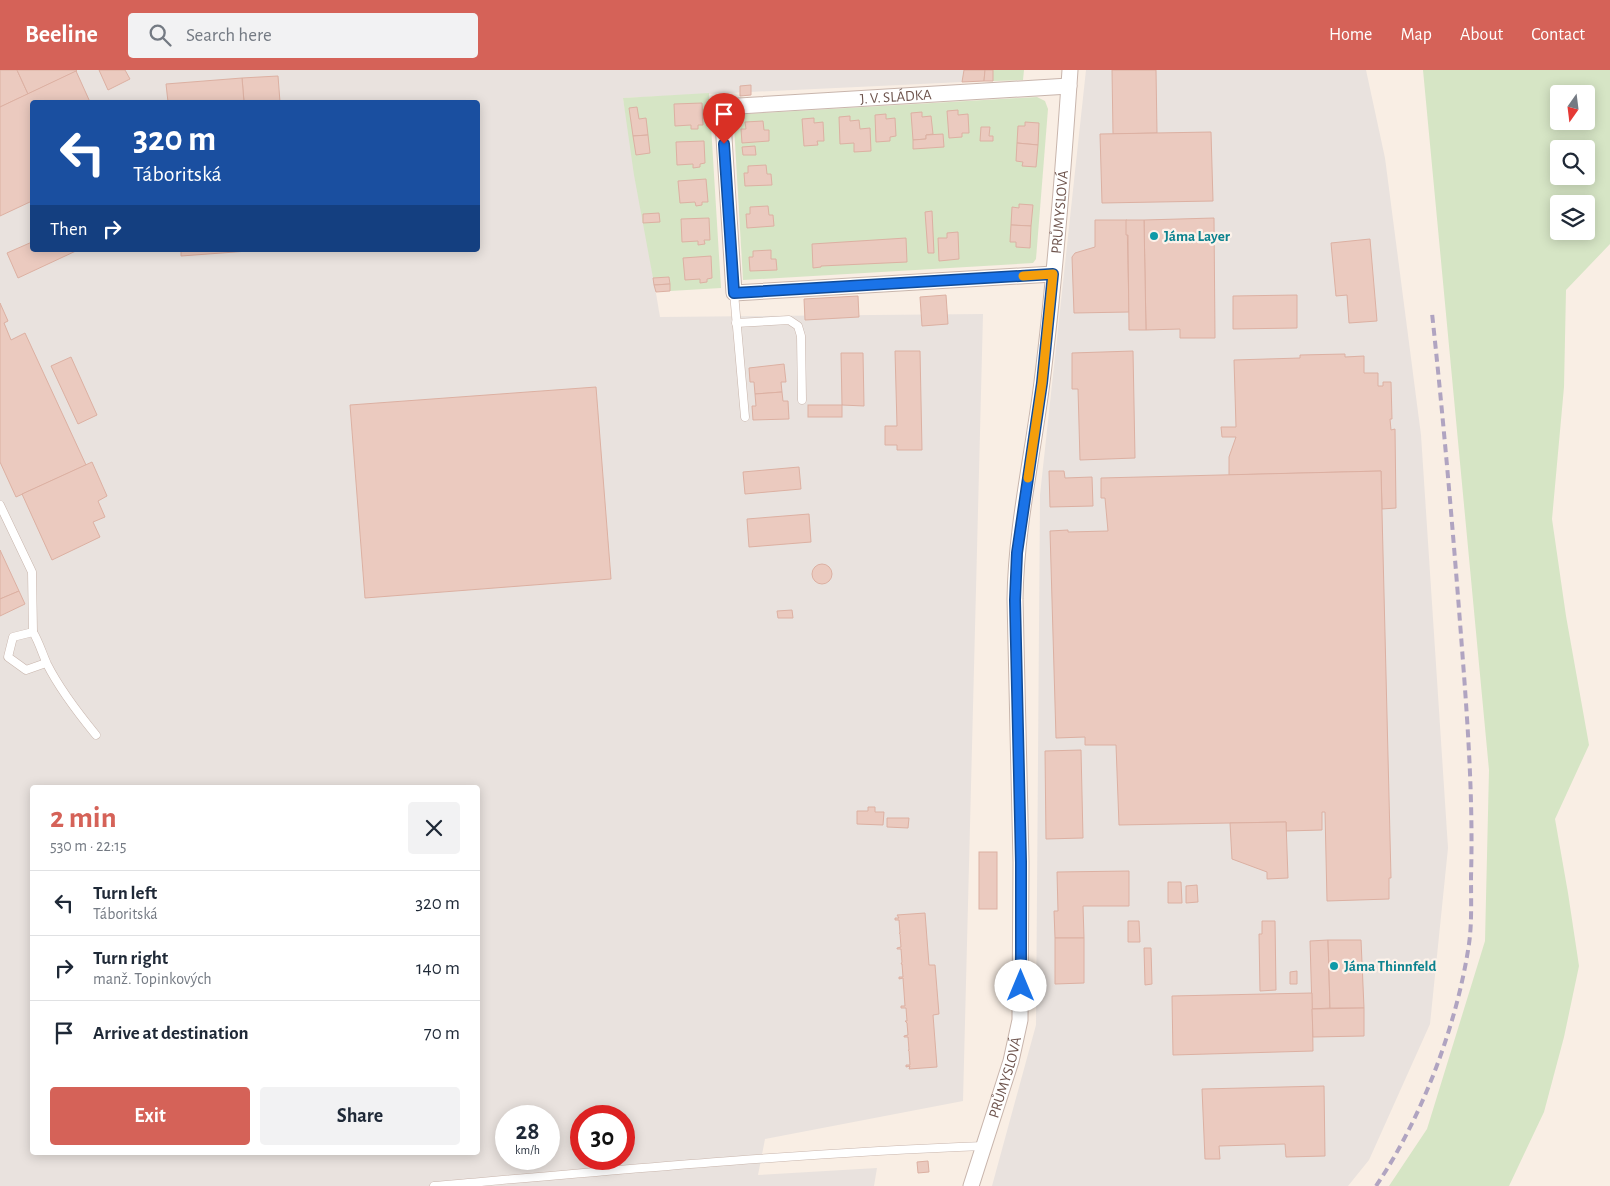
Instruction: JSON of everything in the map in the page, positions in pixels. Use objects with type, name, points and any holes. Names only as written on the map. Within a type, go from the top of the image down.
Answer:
[{"type":"street","name":"PRŮMYSLOVÁ","points":[[971,1186],[1015,1048],[1020,1020],[1021,862],[1015,600],[1016,564],[1042,383],[1070,70]]},
{"type":"street","name":"J. V. SLÁDKA","points":[[734,293],[722,107],[1069,86]]},
{"type":"street","points":[[734,293],[1053,274]]},
{"type":"lane","points":[[734,293],[745,417]]},
{"type":"lane","points":[[736,323],[789,320],[798,326],[801,336],[802,400]]},
{"type":"lane","points":[[0,505],[32,572],[33,632],[41,647],[46,663],[73,707],[96,735]]},
{"type":"lane","points":[[33,632],[13,637],[4,657],[26,670],[46,663]]},
{"type":"lane","points":[[434,1186],[672,1165],[984,1146]]},
{"type":"shaded area","points":[[0,70],[985,70],[984,81],[623,98],[660,317],[983,314],[963,1101],[765,1139],[758,1175],[877,1168],[874,1186],[0,1186]]},
{"type":"shaded area","points":[[1086,70],[1366,70],[1385,158],[1421,435],[1448,848],[1430,1024],[1369,1160],[1348,1186],[992,1186],[1036,1025],[1040,495]]},
{"type":"green space","points":[[993,70],[1024,70],[1023,80],[993,81]]},
{"type":"green space","points":[[1423,70],[1610,70],[1610,244],[1566,290],[1564,387],[1552,519],[1566,616],[1589,745],[1555,819],[1579,966],[1564,1037],[1544,1112],[1509,1186],[1389,1186],[1427,1129],[1485,941],[1489,770]]},
{"type":"green space","points":[[709,93],[721,288],[670,291],[669,277],[653,278],[634,175],[623,98]]},
{"type":"green space","points":[[1037,97],[1045,101],[1048,109],[1036,259],[1033,263],[743,280],[734,126],[739,116],[745,114]]},
{"type":"building","points":[[0,70],[17,70],[28,94],[0,107]]},
{"type":"building","points":[[17,70],[76,70],[77,71],[28,94]]},
{"type":"building","points":[[99,70],[125,70],[130,79],[108,90]]},
{"type":"building","points":[[964,70],[985,70],[984,81],[962,82]]},
{"type":"building","points":[[985,70],[993,70],[993,81],[984,81]]},
{"type":"building","points":[[1112,70],[1156,70],[1157,133],[1113,134]]},
{"type":"building","points":[[76,71],[89,100],[30,100],[30,202],[0,216],[0,107]]},
{"type":"building","points":[[278,76],[280,100],[244,100],[242,78]]},
{"type":"building","points":[[242,78],[244,100],[168,100],[166,84]]},
{"type":"building","points":[[751,85],[751,95],[740,96],[740,86]]},
{"type":"building","points":[[702,103],[703,125],[698,125],[698,129],[691,129],[691,125],[675,126],[674,104]]},
{"type":"building","points":[[637,107],[639,119],[646,118],[648,135],[633,136],[629,108]]},
{"type":"building","points":[[958,110],[958,115],[968,114],[969,133],[962,133],[962,137],[949,138],[947,111]]},
{"type":"building","points":[[922,112],[922,117],[931,116],[933,134],[926,135],[926,139],[913,140],[911,113]]},
{"type":"building","points":[[886,114],[886,119],[895,118],[896,136],[890,137],[890,141],[876,142],[875,115]]},
{"type":"building","points":[[850,116],[850,121],[859,120],[860,129],[870,128],[871,151],[854,152],[854,143],[840,144],[839,117]]},
{"type":"building","points":[[814,118],[814,123],[823,122],[824,141],[817,141],[818,145],[804,146],[802,119]]},
{"type":"building","points":[[763,121],[764,130],[769,130],[769,141],[742,143],[741,129],[746,129],[745,122]]},
{"type":"building","points":[[1025,122],[1039,123],[1038,145],[1017,143],[1018,126],[1025,126]]},
{"type":"building","points":[[981,127],[990,127],[989,136],[993,136],[993,141],[980,141]]},
{"type":"building","points":[[1211,132],[1213,201],[1102,203],[1100,134]]},
{"type":"building","points":[[943,134],[944,147],[913,149],[913,140],[926,139],[926,135]]},
{"type":"building","points":[[648,135],[650,153],[636,155],[633,136]]},
{"type":"building","points":[[704,141],[705,163],[700,164],[700,167],[693,168],[693,164],[677,165],[676,142]]},
{"type":"building","points":[[1017,143],[1038,145],[1036,167],[1022,166],[1023,162],[1016,161]]},
{"type":"building","points":[[755,146],[756,155],[743,155],[742,147]]},
{"type":"building","points":[[766,165],[767,174],[771,174],[772,185],[745,186],[744,173],[748,173],[748,166]]},
{"type":"building","points":[[706,179],[708,202],[702,202],[702,205],[696,206],[695,202],[680,203],[678,181]]},
{"type":"building","points":[[1019,204],[1033,205],[1031,226],[1011,225],[1012,207],[1019,208]]},
{"type":"building","points":[[768,206],[769,215],[773,215],[774,226],[747,228],[746,214],[750,214],[750,207]]},
{"type":"building","points":[[932,211],[934,253],[928,253],[925,212]]},
{"type":"building","points":[[659,213],[660,222],[643,223],[643,214]]},
{"type":"building","points":[[709,218],[710,240],[704,240],[705,244],[698,245],[698,241],[682,242],[681,219]]},
{"type":"building","points":[[1214,218],[1215,338],[1180,338],[1180,329],[1146,330],[1144,220]]},
{"type":"building","points":[[1095,220],[1127,220],[1129,312],[1074,313],[1072,257],[1075,253],[1095,247]]},
{"type":"building","points":[[1126,220],[1144,220],[1146,330],[1129,330],[1128,235],[1126,235]]},
{"type":"building","points":[[1011,225],[1031,226],[1030,248],[1016,247],[1016,242],[1010,242]]},
{"type":"building","points":[[958,232],[959,259],[939,261],[938,238],[947,238],[947,233]]},
{"type":"building","points":[[906,238],[907,262],[813,268],[812,244]]},
{"type":"building","points":[[1370,239],[1377,321],[1349,323],[1347,295],[1336,296],[1331,243]]},
{"type":"building","points":[[30,243],[30,252],[74,252],[18,278],[7,253]]},
{"type":"building","points":[[771,250],[771,259],[776,259],[777,270],[750,271],[749,257],[753,257],[753,251]]},
{"type":"building","points":[[181,252],[235,252],[181,256]]},
{"type":"building","points":[[711,256],[712,278],[707,279],[707,282],[700,283],[700,279],[685,280],[683,258]]},
{"type":"building","points":[[669,277],[670,284],[654,285],[653,278]]},
{"type":"building","points":[[670,284],[670,291],[656,292],[654,285]]},
{"type":"building","points":[[946,295],[948,324],[922,326],[920,297]]},
{"type":"building","points":[[1297,295],[1297,328],[1233,329],[1233,296]]},
{"type":"building","points":[[858,296],[859,317],[805,320],[804,299]]},
{"type":"building","points":[[0,303],[8,321],[4,323],[11,340],[25,333],[86,465],[16,497],[0,462]]},
{"type":"building","points":[[895,351],[920,351],[922,450],[897,450],[897,445],[885,445],[885,426],[897,426]]},
{"type":"building","points":[[1133,351],[1135,458],[1080,460],[1078,389],[1072,389],[1072,353]]},
{"type":"building","points":[[841,353],[863,353],[864,406],[842,405]]},
{"type":"building","points":[[1345,354],[1345,357],[1364,356],[1364,373],[1378,373],[1378,386],[1383,386],[1383,382],[1391,382],[1392,419],[1390,419],[1391,430],[1395,429],[1396,508],[1382,509],[1381,471],[1229,475],[1229,457],[1236,437],[1222,437],[1221,427],[1236,427],[1234,360],[1300,358],[1300,355]]},
{"type":"building","points":[[71,357],[97,415],[78,424],[51,366]]},
{"type":"building","points":[[784,364],[786,382],[781,382],[782,392],[755,394],[754,382],[750,382],[749,368]]},
{"type":"building","points":[[596,387],[611,579],[365,598],[350,405]]},
{"type":"building","points":[[782,392],[783,401],[788,401],[789,419],[753,420],[752,406],[756,406],[755,394]]},
{"type":"building","points":[[808,405],[842,405],[842,417],[808,417]]},
{"type":"building","points":[[92,462],[107,496],[98,501],[105,517],[93,522],[100,537],[52,560],[22,494]]},
{"type":"building","points":[[799,467],[801,489],[745,494],[743,472]]},
{"type":"building","points":[[1049,471],[1064,471],[1065,478],[1092,477],[1093,506],[1050,507]]},
{"type":"building","points":[[1381,471],[1391,878],[1389,878],[1389,899],[1327,901],[1325,812],[1322,812],[1322,830],[1286,831],[1286,822],[1119,825],[1116,745],[1085,745],[1085,737],[1056,738],[1050,531],[1108,531],[1105,498],[1101,498],[1101,478]]},
{"type":"building","points":[[809,514],[811,542],[749,547],[747,519]]},
{"type":"building","points":[[0,550],[19,591],[0,599]]},
{"type":"building","points":[[818,564],[826,564],[832,570],[832,578],[826,584],[818,584],[812,578],[812,570]]},
{"type":"building","points":[[19,591],[25,604],[0,616],[0,599]]},
{"type":"building","points":[[792,610],[793,618],[778,618],[777,611]]},
{"type":"building","points":[[1081,750],[1083,838],[1046,839],[1045,751]]},
{"type":"building","points":[[868,807],[875,807],[875,812],[884,812],[883,825],[857,824],[857,811],[868,811]]},
{"type":"building","points":[[887,818],[909,818],[908,828],[887,827]]},
{"type":"building","points":[[1286,822],[1288,878],[1267,879],[1267,872],[1232,859],[1230,823]]},
{"type":"building","points":[[979,852],[997,852],[997,909],[979,909]]},
{"type":"building","points":[[1129,871],[1129,906],[1083,906],[1084,938],[1055,938],[1054,911],[1058,911],[1057,872]]},
{"type":"building","points":[[1168,882],[1181,882],[1182,903],[1168,903]]},
{"type":"building","points":[[1197,885],[1198,902],[1186,903],[1186,886]]},
{"type":"building","points":[[925,913],[929,965],[935,965],[939,1014],[933,1015],[937,1067],[909,1069],[910,1066],[906,1067],[906,1065],[910,1065],[908,1037],[904,1037],[908,1035],[907,1023],[905,1021],[907,1021],[906,1008],[901,1008],[901,1006],[905,1006],[903,978],[899,979],[899,977],[903,977],[901,949],[897,949],[901,947],[899,920],[895,920],[895,918],[899,918],[897,915]]},
{"type":"building","points":[[1128,921],[1139,921],[1140,942],[1128,942]]},
{"type":"building","points":[[1262,921],[1275,921],[1276,990],[1260,991],[1259,934],[1262,934]]},
{"type":"building","points":[[1055,938],[1084,938],[1084,983],[1055,984]]},
{"type":"building","points":[[1328,940],[1330,1008],[1312,1009],[1310,941]]},
{"type":"building","points":[[1328,940],[1361,940],[1364,1008],[1330,1008]]},
{"type":"building","points":[[1144,948],[1151,948],[1152,984],[1145,985]]},
{"type":"building","points":[[1297,971],[1297,984],[1290,984],[1290,972]]},
{"type":"building","points":[[1312,993],[1313,1051],[1173,1055],[1172,996]]},
{"type":"building","points":[[1364,1008],[1364,1036],[1313,1037],[1312,1009]]},
{"type":"building","points":[[1324,1086],[1325,1156],[1286,1157],[1285,1144],[1219,1146],[1220,1159],[1205,1159],[1202,1089]]},
{"type":"building","points":[[928,1161],[929,1172],[918,1173],[917,1162]]},
{"type":"railway","points":[[1376,1186],[1408,1131],[1435,1070],[1456,1006],[1471,928],[1470,776],[1461,630],[1432,313]]},
{"type":"slow traffic","points":[[1023,276],[1053,274],[1042,383],[1028,478]]},
{"type":"place","name":"Jáma Layer","points":[[1154,236]]},
{"type":"place","name":"Jáma Thinnfeld","points":[[1334,966]]},
{"type":"route","points":[[724,144],[734,293],[1053,274],[1042,383],[1016,564],[1021,986]]}]
